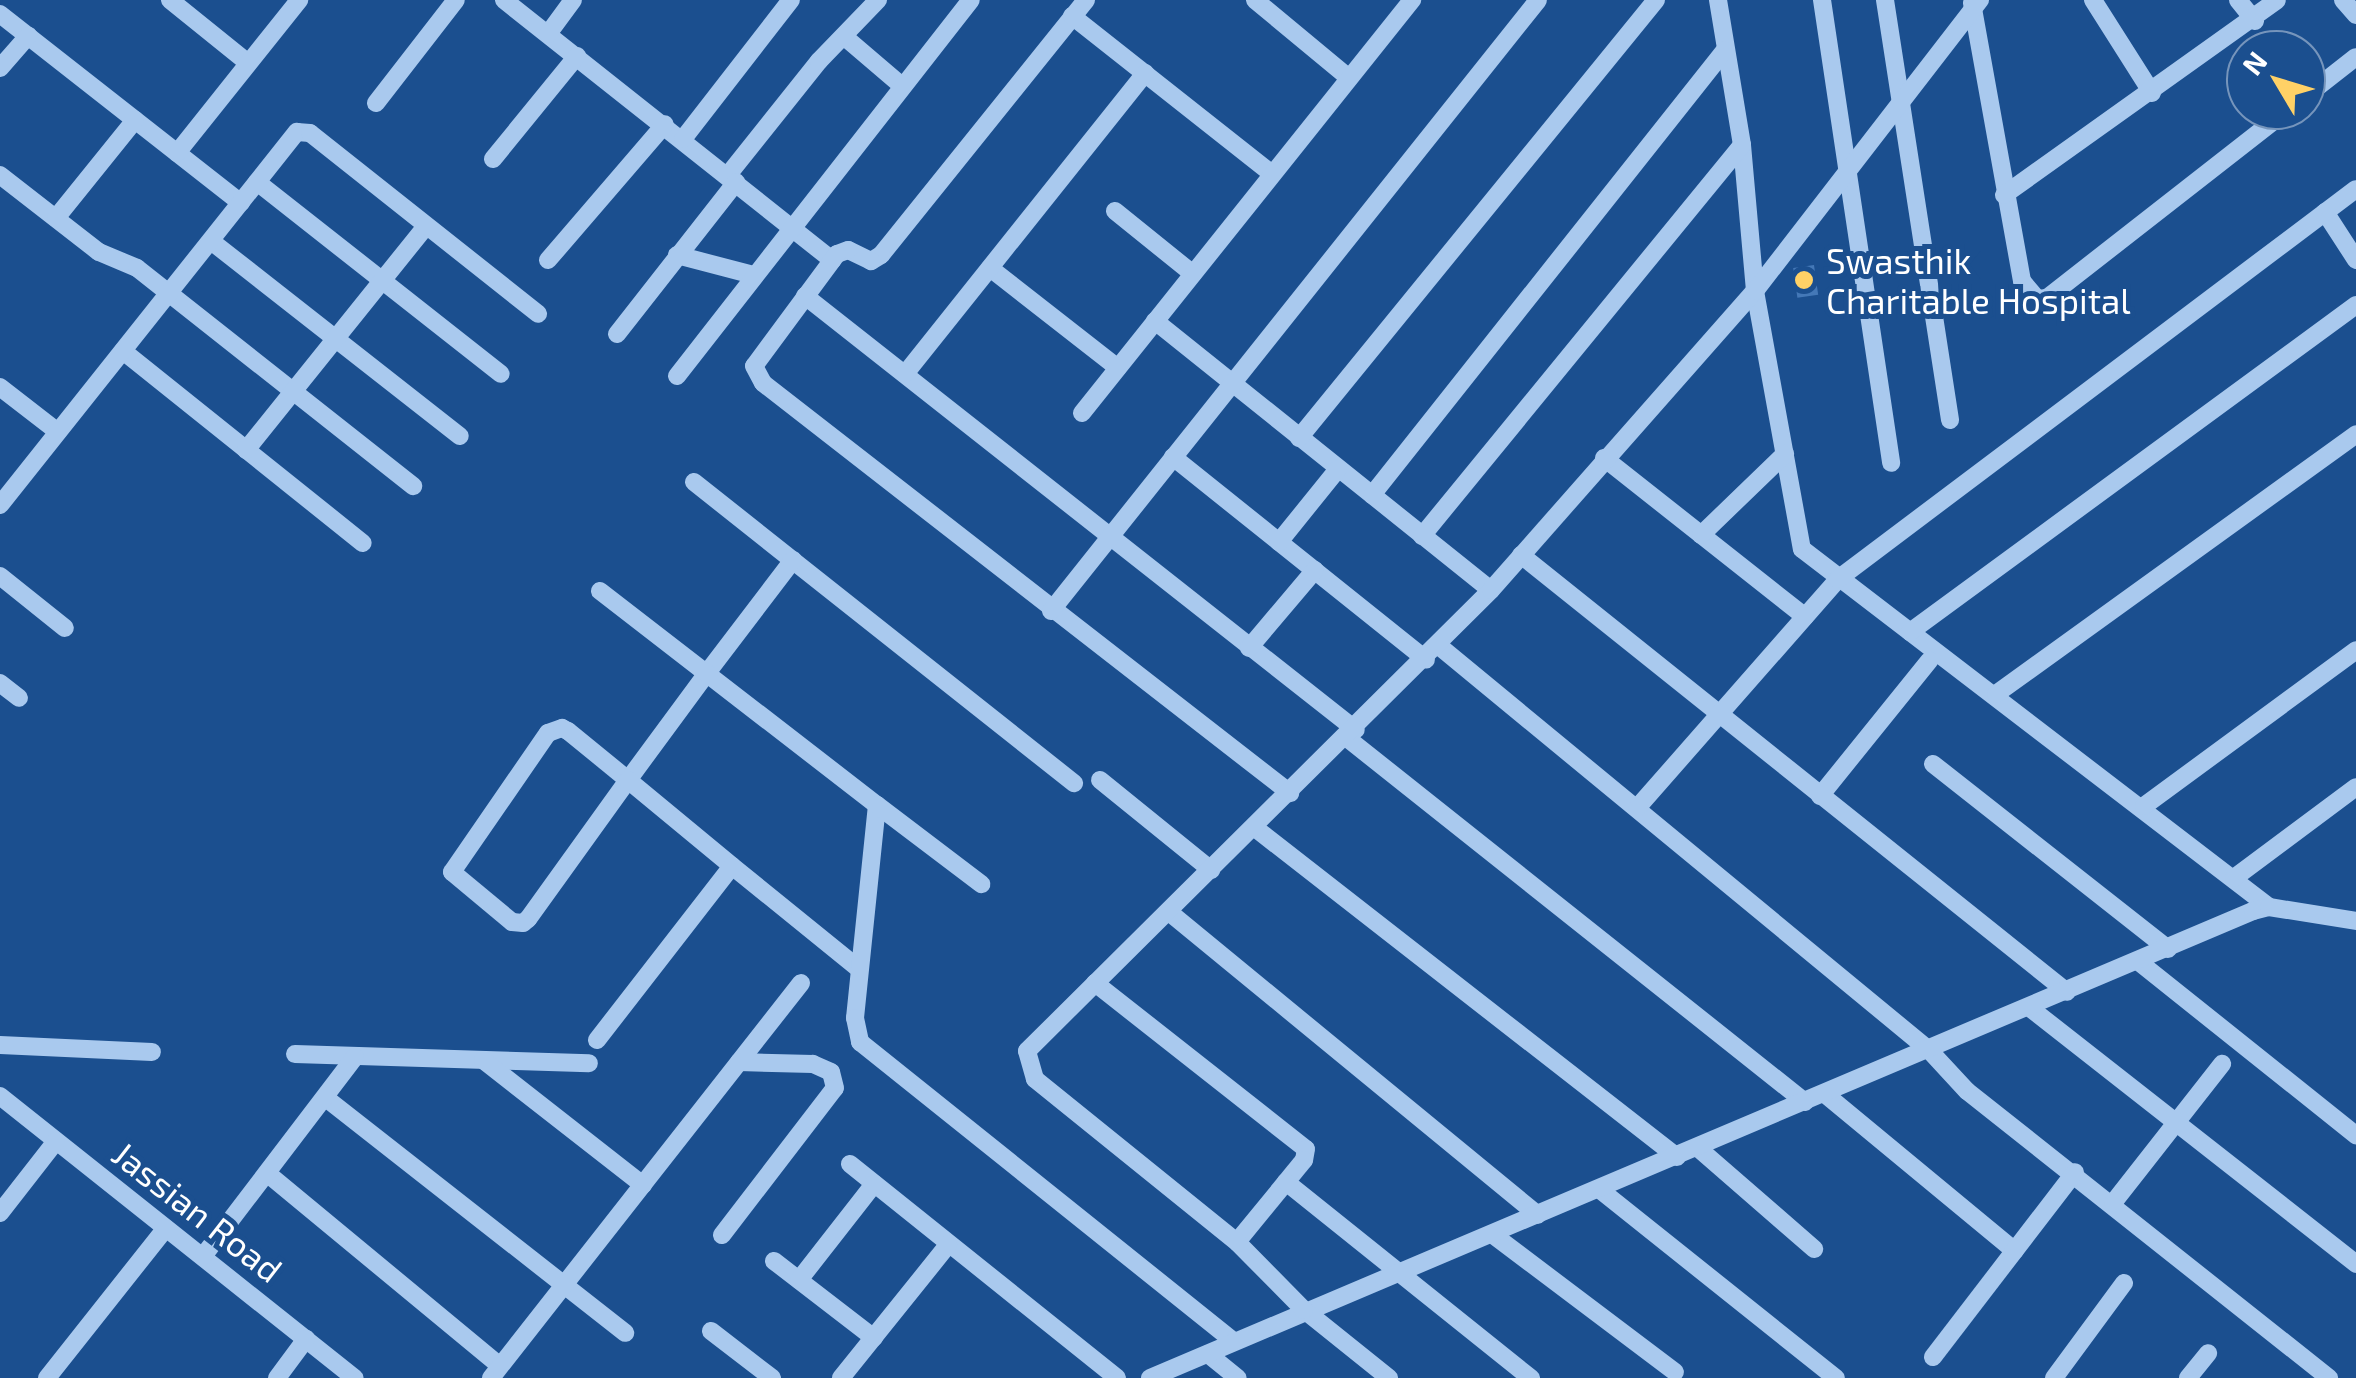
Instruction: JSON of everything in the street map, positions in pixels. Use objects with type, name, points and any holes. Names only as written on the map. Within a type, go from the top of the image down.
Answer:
[{"type":"street","points":[[170,0],[248,63]]},
{"type":"street","points":[[177,153],[299,0]]},
{"type":"street","points":[[376,103],[456,0]]},
{"type":"street","points":[[504,0],[684,138],[832,260]]},
{"type":"street","points":[[548,34],[574,0]]},
{"type":"street","points":[[684,138],[791,0]]},
{"type":"street","points":[[617,334],[819,61],[846,39],[878,0]]},
{"type":"street","points":[[677,376],[789,226],[972,0]]},
{"type":"street","points":[[1086,0],[881,255],[871,261],[842,251],[832,260],[758,355],[758,376],[1051,611],[1290,793]]},
{"type":"street","points":[[1254,0],[1349,78]]},
{"type":"street","points":[[1082,413],[1412,0]]},
{"type":"street","points":[[1051,611],[1538,0]]},
{"type":"street","points":[[1299,438],[1656,0]]},
{"type":"street","points":[[1718,0],[1742,145],[1755,291],[1802,549],[2144,806],[2270,907],[2356,921]]},
{"type":"street","points":[[1822,0],[1891,463]]},
{"type":"street","points":[[1885,0],[1950,420]]},
{"type":"street","points":[[2093,0],[2152,93]]},
{"type":"street","points":[[2238,0],[2255,21]]},
{"type":"street","points":[[2004,195],[2255,21],[2277,0]]},
{"type":"street","points":[[2343,0],[2356,15]]},
{"type":"street","points":[[1388,1378],[1304,1310],[1237,1242],[1028,1070],[1034,1042],[1351,734],[1491,590],[1755,291],[1847,178],[1975,4]]},
{"type":"street","points":[[1975,4],[2004,195],[2025,291],[2047,298],[2262,130]]},
{"type":"street","points":[[0,14],[241,203]]},
{"type":"street","points":[[1072,16],[1272,174]]},
{"type":"street","points":[[0,68],[28,36]]},
{"type":"street","points":[[846,39],[902,86]]},
{"type":"street","points":[[1372,495],[1726,50]]},
{"type":"street","points":[[493,160],[577,56]]},
{"type":"street","points":[[2326,80],[2356,57]]},
{"type":"street","points":[[905,374],[1145,73]]},
{"type":"street","points":[[56,218],[135,120]]},
{"type":"street","points":[[548,260],[665,124]]},
{"type":"street","points":[[0,504],[7,482],[58,432],[303,130],[538,314]]},
{"type":"street","points":[[1422,536],[1742,145]]},
{"type":"street","points":[[0,175],[169,294],[414,486]]},
{"type":"street","points":[[257,182],[501,374]]},
{"type":"street","points":[[1637,808],[1838,579],[2356,188]]},
{"type":"street","points":[[1115,211],[1193,274]]},
{"type":"street","points":[[2324,212],[2356,260]]},
{"type":"street","points":[[246,450],[426,226]]},
{"type":"street","points":[[210,241],[460,436]]},
{"type":"street","points":[[677,254],[753,275]]},
{"type":"street","points":[[990,268],[1118,368]]},
{"type":"street","points":[[805,296],[1250,648],[1805,1102]]},
{"type":"street","points":[[1910,632],[2356,306]]},
{"type":"street","points":[[1155,321],[1491,590]]},
{"type":"street","points":[[123,351],[364,544]]},
{"type":"street","points":[[0,387],[58,432]]},
{"type":"street","points":[[1996,694],[2356,434]]},
{"type":"street","points":[[1701,535],[1785,454]]},
{"type":"street","points":[[1174,457],[1314,570],[1432,653],[1637,808],[1930,1050],[1966,1091],[2075,1172],[2329,1378]]},
{"type":"street","points":[[1604,458],[1805,616]]},
{"type":"street","points":[[1279,542],[1338,468]]},
{"type":"street","points":[[694,482],[1074,782]]},
{"type":"street","points":[[1521,555],[2067,992]]},
{"type":"street","points":[[794,560],[628,780],[523,924],[512,922],[454,878],[454,862],[552,729],[568,731],[628,780],[732,866],[859,969]]},
{"type":"street","points":[[1250,648],[1314,570]]},
{"type":"street","points":[[0,576],[65,628]]},
{"type":"street","points":[[600,590],[981,884]]},
{"type":"street","points":[[2144,806],[2356,650]]},
{"type":"street","points":[[1820,796],[1929,662]]},
{"type":"street","points":[[0,683],[19,698]]},
{"type":"street","points":[[1933,764],[2168,949]]},
{"type":"street","points":[[1100,780],[1212,870]]},
{"type":"street","points":[[2234,878],[2356,787]]},
{"type":"street","points":[[877,805],[856,1031],[868,1052],[1234,1342]]},
{"type":"street","points":[[1255,828],[1677,1156]]},
{"type":"street","points":[[597,1040],[732,866]]},
{"type":"street","points":[[1150,1378],[2270,907]]},
{"type":"street","points":[[1170,912],[1538,1215]]},
{"type":"street","points":[[2139,962],[2356,1135]]},
{"type":"street","points":[[268,1174],[495,1372],[802,983]]},
{"type":"street","points":[[1095,983],[1301,1144],[1307,1154],[1237,1242]]},
{"type":"street","points":[[2030,1008],[2356,1264]]},
{"type":"street","points":[[0,1045],[152,1052]]},
{"type":"street","points":[[296,1054],[589,1062]]},
{"type":"street","points":[[204,1256],[327,1100],[355,1057]]},
{"type":"street","points":[[483,1060],[643,1185]]},
{"type":"street","points":[[722,1235],[834,1088],[831,1072],[813,1064],[739,1062]]},
{"type":"street","points":[[2113,1203],[2222,1064]]},
{"type":"street","points":[[1825,1094],[2015,1251]]},
{"type":"street","name":"Jassian Road","points":[[0,1096],[355,1378]]},
{"type":"street","points":[[327,1100],[624,1333]]},
{"type":"street","points":[[0,1213],[56,1140]]},
{"type":"street","points":[[1698,1148],[1814,1249]]},
{"type":"street","points":[[850,1164],[1116,1378]]},
{"type":"street","points":[[1933,1357],[2075,1172]]},
{"type":"street","points":[[1286,1182],[1531,1378]]},
{"type":"street","points":[[798,1280],[874,1184]]},
{"type":"street","points":[[1599,1189],[1829,1376]]},
{"type":"street","points":[[47,1378],[166,1228]]},
{"type":"street","points":[[1492,1234],[1675,1372]]},
{"type":"street","points":[[842,1378],[948,1245]]},
{"type":"street","points":[[774,1261],[874,1338]]},
{"type":"street","points":[[2054,1378],[2124,1283]]},
{"type":"street","points":[[711,1331],[772,1378]]},
{"type":"street","points":[[276,1378],[306,1339]]},
{"type":"street","points":[[2188,1378],[2208,1353]]},
{"type":"street","points":[[1208,1354],[1238,1378]]},
{"type":"building","points":[[1814,265],[1818,295],[1797,298],[1793,268]]},
{"type":"place","name":"Swasthik Charitable Hospital","points":[[1804,280]]}]
